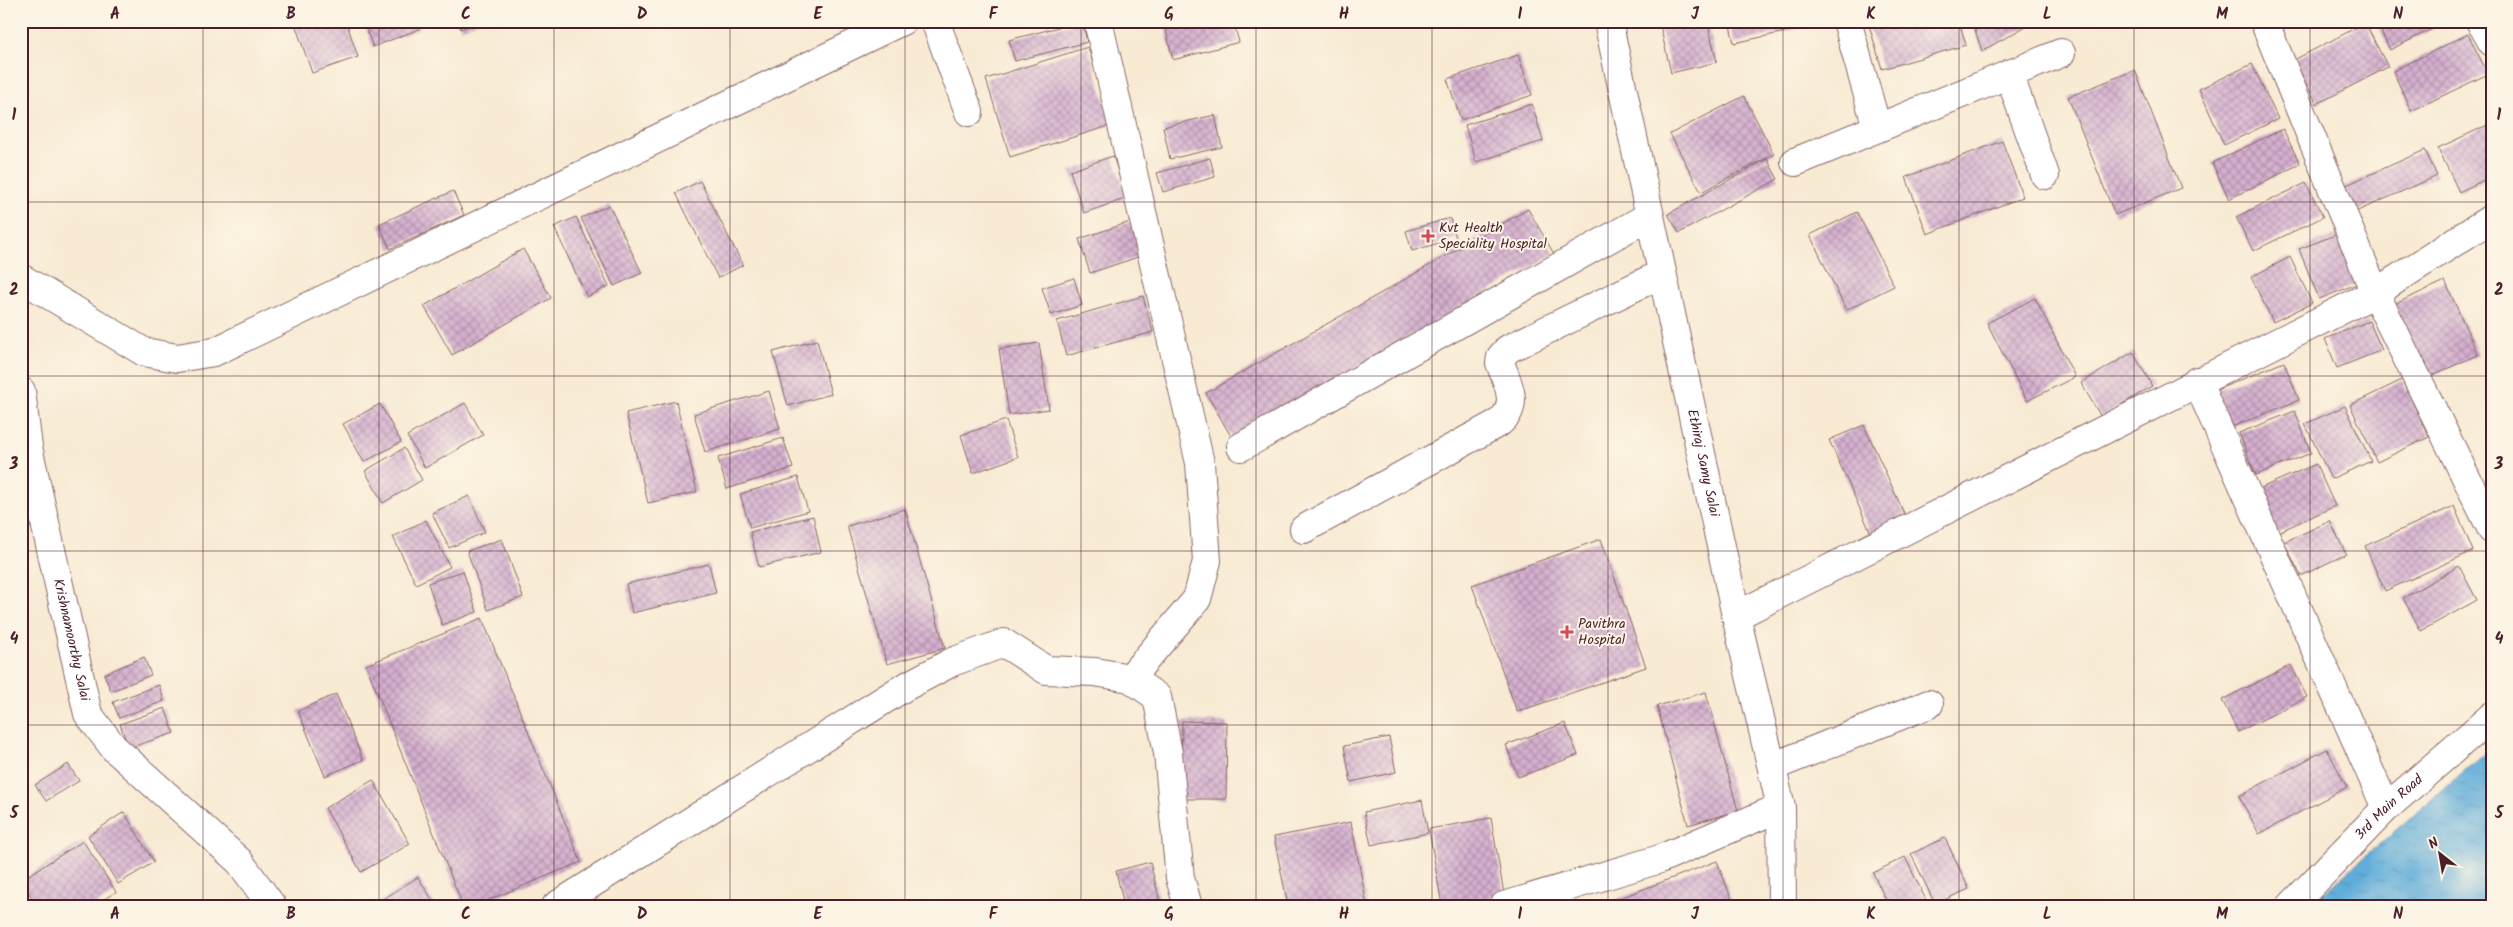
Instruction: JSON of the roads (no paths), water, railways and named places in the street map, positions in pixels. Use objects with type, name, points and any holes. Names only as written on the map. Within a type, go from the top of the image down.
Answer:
[{"type":"street","points":[[21,278],[144,352],[177,358],[214,352],[902,21]]},
{"type":"street","points":[[935,21],[969,112]]},
{"type":"street","points":[[1098,21],[1200,463],[1205,516],[1207,561],[1197,599],[1130,678]]},
{"type":"street","name":"Ethiraj Samy Salai","points":[[1608,21],[1736,616],[1781,807],[1782,906]]},
{"type":"street","points":[[1847,21],[1877,128]]},
{"type":"street","points":[[2264,21],[2375,293],[2492,530]]},
{"type":"street","points":[[2480,21],[2492,42]]},
{"type":"street","points":[[1795,162],[2061,53]]},
{"type":"street","points":[[2010,74],[2045,175]]},
{"type":"street","points":[[1241,447],[1649,216]]},
{"type":"street","points":[[1736,616],[2375,293],[2492,218]]},
{"type":"street","points":[[1304,529],[1508,416],[1512,404],[1500,363],[1501,357],[1508,349],[1661,274]]},
{"type":"street","points":[[2197,382],[2386,808]]},
{"type":"street","name":"Krishnamoorthy Salai","points":[[21,391],[25,448],[88,714],[114,748],[239,861],[272,906]]},
{"type":"street","points":[[556,906],[903,688],[952,662],[1004,643],[1046,670],[1095,672],[1130,678],[1157,697],[1168,752],[1180,878],[1188,906]]},
{"type":"street","points":[[1772,767],[1929,704]]},
{"type":"street","name":"3rd Main Road","points":[[2291,906],[2386,808],[2492,716]]},
{"type":"street","points":[[1504,906],[1569,897],[1781,807]]},
{"type":"water","points":[[2492,747],[2492,906],[2308,906]]},
{"type":"place","name":"Kvt Health Speciality Hospital","points":[[1428,236]]},
{"type":"place","name":"Pavithra Hospital","points":[[1567,632]]}]
